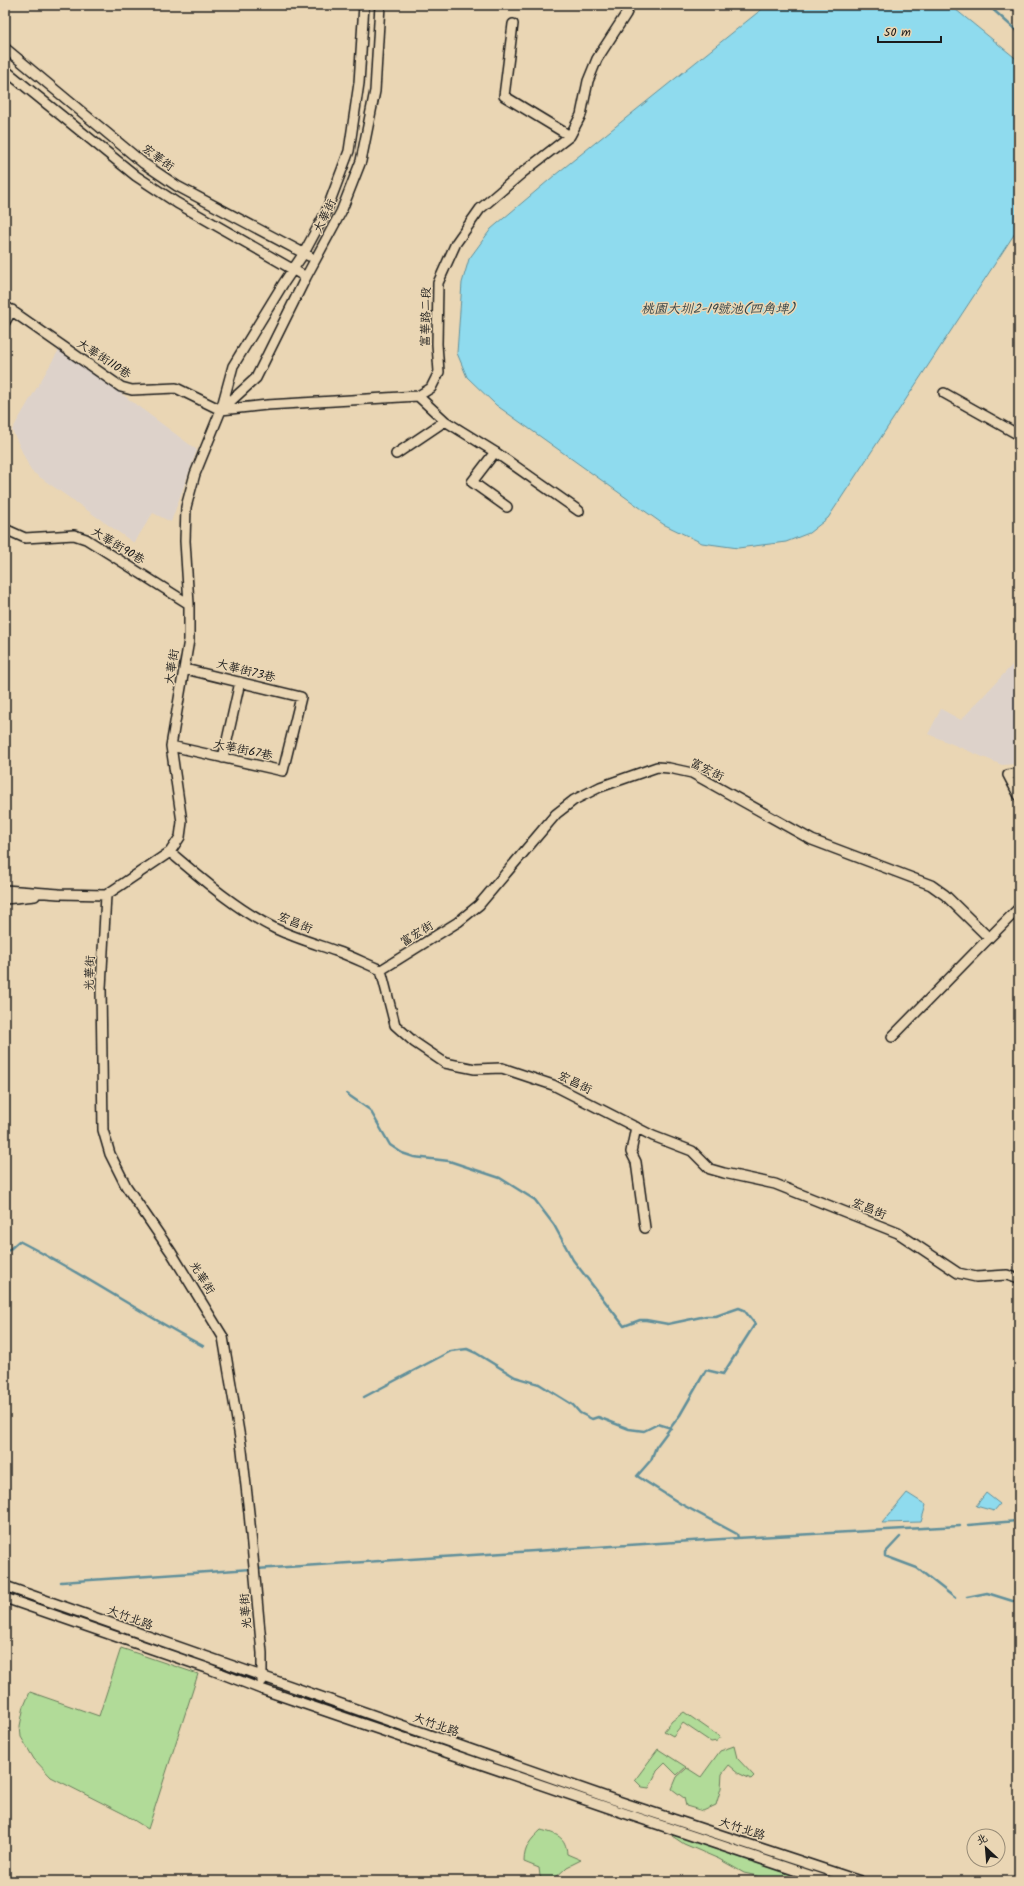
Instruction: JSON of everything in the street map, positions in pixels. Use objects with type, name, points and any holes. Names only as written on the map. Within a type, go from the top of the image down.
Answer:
[{"type":"street","name":"大華街","points":[[106,895],[170,852],[180,836],[182,822],[171,746],[189,640],[189,604],[185,541],[186,507],[195,474],[221,410],[233,366],[304,253],[326,212],[349,151],[357,97],[364,5]]},
{"type":"street","name":"大華街","points":[[221,410],[256,378],[306,277],[341,212],[361,161],[374,96],[379,40],[380,5]]},
{"type":"street","name":"富華路二段","points":[[418,396],[431,388],[439,372],[437,344],[438,283],[456,243],[480,209],[522,173],[570,136],[581,115],[588,81],[597,59],[626,14],[630,5]]},
{"type":"street","points":[[513,24],[504,96],[570,136]]},
{"type":"street","name":"宏華街","points":[[5,48],[146,165],[177,186],[315,260]]},
{"type":"street","points":[[5,70],[136,176],[177,203],[306,277]]},
{"type":"street","points":[[357,97],[374,96]]},
{"type":"street","points":[[59,113],[70,102]]},
{"type":"street","points":[[136,176],[146,165]]},
{"type":"street","points":[[5,322],[8,308]]},
{"type":"street","name":"大華街110巷","points":[[8,308],[121,387],[132,390],[176,388],[221,410]]},
{"type":"street","points":[[944,393],[1019,435]]},
{"type":"street","points":[[221,410],[267,405],[418,396],[445,421],[495,452],[579,511]]},
{"type":"street","points":[[396,454],[445,421]]},
{"type":"street","points":[[495,452],[472,482],[507,507]]},
{"type":"street","name":"大華街90巷","points":[[5,529],[25,538],[74,535],[86,539],[189,604]]},
{"type":"street","name":"大華街73巷","points":[[185,669],[301,697]]},
{"type":"street","points":[[223,758],[240,682]]},
{"type":"street","name":"大華街67巷","points":[[171,746],[283,771],[301,697]]},
{"type":"street","name":"富宏街","points":[[381,970],[458,922],[479,905],[556,814],[574,800],[600,787],[657,767],[669,768],[692,774],[812,840],[931,885],[945,895],[989,938]]},
{"type":"street","points":[[1019,773],[1008,775],[1019,796]]},
{"type":"street","name":"宏昌街","points":[[170,852],[217,891],[252,916],[276,929],[307,942],[337,951],[381,970],[395,1025],[414,1042],[445,1062],[475,1069],[502,1068],[546,1083],[578,1097],[636,1127],[692,1151],[710,1169],[775,1184],[898,1233],[958,1273],[976,1277],[1007,1275],[1019,1279]]},
{"type":"street","points":[[5,890],[59,894],[106,895]]},
{"type":"street","points":[[5,900],[59,894]]},
{"type":"street","name":"光華街","points":[[106,895],[101,988],[103,1130],[110,1154],[126,1186],[171,1252],[223,1337],[242,1450],[249,1512],[261,1645],[261,1689]]},
{"type":"street","points":[[892,1037],[1019,908]]},
{"type":"street","points":[[636,1127],[631,1152],[636,1162],[645,1228]]},
{"type":"street","name":"大竹北路","points":[[5,1586],[612,1799],[860,1881]]},
{"type":"street","name":"大竹北路","points":[[5,1598],[207,1668],[261,1689],[828,1881]]},
{"type":"shaded area","points":[[60,348],[197,450],[171,522],[153,513],[134,543],[31,471],[12,430]]},
{"type":"shaded area","points":[[1014,663],[1019,667],[1019,762],[1016,764],[1002,765],[928,734],[941,709],[961,720]]},
{"type":"green space","points":[[121,1648],[198,1674],[148,1829],[124,1814],[51,1777],[34,1759],[21,1737],[20,1726],[24,1706],[30,1692],[99,1716]]},
{"type":"green space","points":[[684,1712],[720,1737],[717,1741],[711,1742],[683,1723],[673,1736],[664,1731],[672,1721]]},
{"type":"green space","points":[[734,1746],[737,1758],[754,1776],[751,1779],[740,1774],[729,1765],[722,1774],[721,1788],[716,1805],[703,1811],[686,1806],[684,1798],[672,1789],[677,1777],[687,1768],[701,1777],[720,1751]]},
{"type":"green space","points":[[658,1749],[686,1767],[677,1775],[665,1763],[657,1771],[649,1788],[642,1787],[635,1780]]},
{"type":"green space","points":[[541,1830],[559,1837],[565,1843],[567,1854],[581,1860],[567,1867],[552,1881],[544,1881],[540,1876],[539,1868],[524,1862],[525,1852],[529,1844]]},
{"type":"green space","points":[[677,1833],[813,1881],[780,1881],[744,1873],[719,1859],[684,1844],[672,1836]]},
{"type":"water","name":"桃園大圳2-19號池(四角埤)","points":[[767,5],[950,5],[1019,61],[1019,227],[828,518],[809,533],[786,542],[738,548],[702,543],[663,524],[496,405],[467,377],[457,353],[462,283],[469,259],[491,229],[555,175]]},
{"type":"water","points":[[907,1493],[926,1505],[921,1522],[882,1523]]},
{"type":"water","points":[[986,1493],[1000,1504],[994,1511],[976,1506]]},
{"type":"waterway","points":[[988,5],[1019,33]]},
{"type":"waterway","points":[[256,1569],[738,1538],[737,1534],[681,1504],[637,1476],[651,1460],[656,1447],[680,1415],[706,1370],[723,1374],[755,1324],[744,1310],[739,1308],[716,1316],[706,1316],[668,1324],[640,1320],[624,1326],[573,1260],[554,1225],[535,1200],[500,1178],[449,1161],[414,1157],[402,1153],[390,1145],[370,1110],[347,1094]]},
{"type":"waterway","points":[[5,1251],[9,1250],[19,1241],[203,1346]]},
{"type":"waterway","points":[[364,1397],[451,1351],[467,1349],[515,1377],[539,1384],[573,1405],[580,1413],[592,1419],[598,1417],[629,1429],[644,1431],[658,1424],[671,1428]]},
{"type":"waterway","points":[[968,1525],[1017,1521]]},
{"type":"waterway","points":[[737,1538],[960,1526]]},
{"type":"waterway","points":[[900,1537],[885,1553],[885,1556],[917,1568],[955,1598]]},
{"type":"waterway","points":[[61,1582],[251,1569]]},
{"type":"waterway","points":[[967,1597],[987,1593],[1019,1603]]}]
